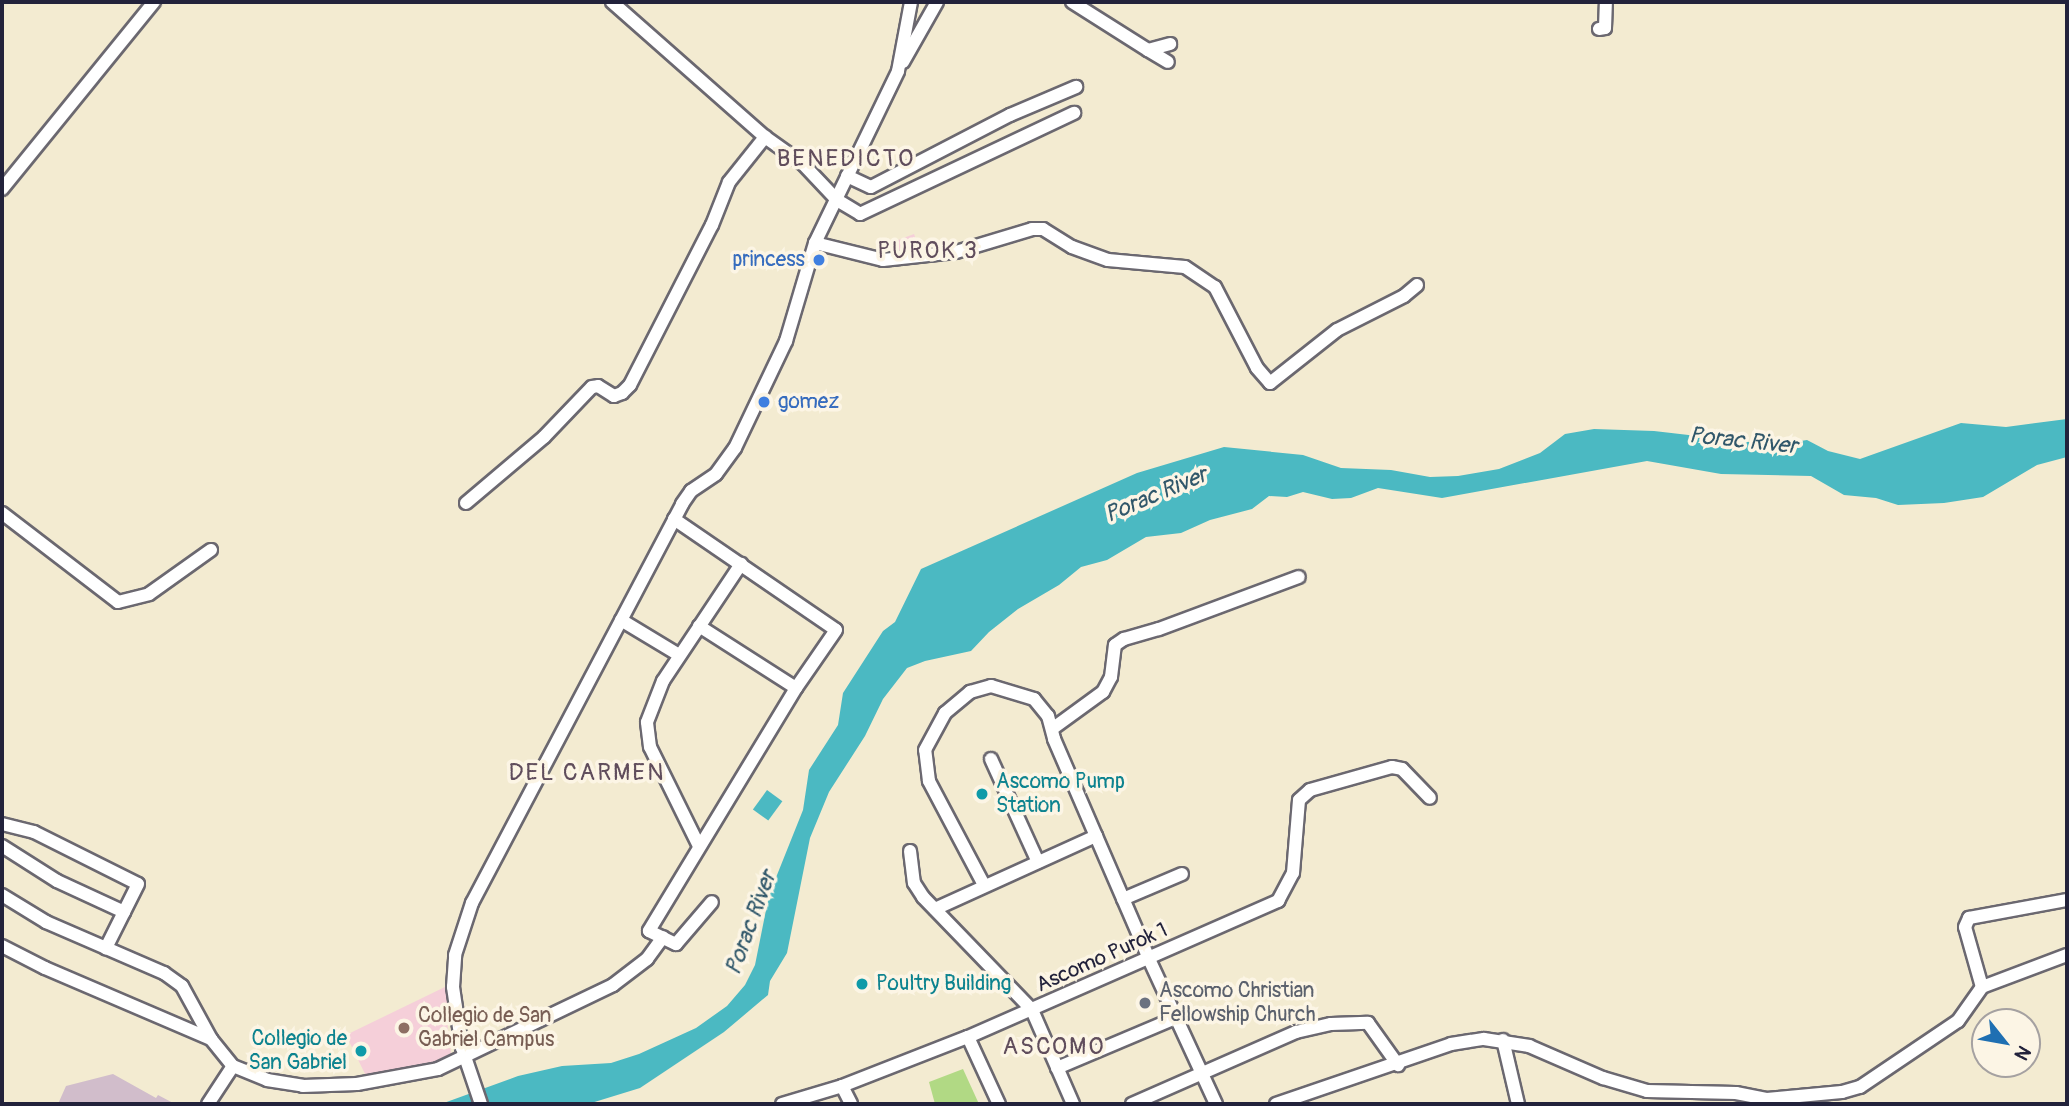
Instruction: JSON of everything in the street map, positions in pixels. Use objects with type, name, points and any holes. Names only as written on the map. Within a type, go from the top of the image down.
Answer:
[{"type":"street","points":[[2,188],[154,2]]},
{"type":"street","points":[[612,2],[765,137],[803,164],[837,200],[860,214],[1074,113]]},
{"type":"street","points":[[898,71],[911,2]]},
{"type":"street","points":[[481,1104],[464,1057],[453,988],[455,956],[472,903],[674,519],[691,492],[716,474],[734,448],[786,341],[815,243],[898,71],[937,2]]},
{"type":"street","points":[[1072,2],[1168,62]]},
{"type":"street","points":[[1599,29],[1605,27],[1606,2]]},
{"type":"street","points":[[1148,50],[1170,44]]},
{"type":"street","points":[[847,176],[871,187],[1010,115],[1076,87]]},
{"type":"street","points":[[466,503],[544,437],[592,387],[598,386],[614,396],[630,385],[712,225],[729,182],[765,137]]},
{"type":"street","points":[[815,243],[883,260],[946,254],[1032,229],[1043,229],[1072,247],[1108,260],[1185,267],[1215,287],[1257,368],[1270,383],[1337,330],[1404,296],[1418,285]]},
{"type":"street","points":[[2,513],[118,602],[149,594],[211,550]]},
{"type":"street","points":[[674,519],[836,630],[796,688],[651,923],[649,931],[676,944],[712,902]]},
{"type":"street","points":[[699,846],[659,767],[647,733],[650,709],[680,655],[741,564]]},
{"type":"street","points":[[1052,729],[1103,692],[1115,660],[1115,645],[1124,639],[1159,629],[1299,577]]},
{"type":"street","points":[[621,621],[680,655]]},
{"type":"street","points":[[699,626],[796,688]]},
{"type":"street","points":[[984,886],[929,781],[925,750],[932,732],[945,712],[970,692],[991,686],[1034,699],[1042,706],[1149,959],[1216,1104]]},
{"type":"street","points":[[991,759],[1038,862]]},
{"type":"street","name":"Ascomo Purok 1","points":[[782,1104],[842,1086],[968,1037],[1278,901],[1293,873],[1299,800],[1304,794],[1392,767],[1402,769],[1430,797]]},
{"type":"street","points":[[2,824],[34,832],[137,884],[106,948]]},
{"type":"street","points":[[935,909],[1096,836]]},
{"type":"street","points":[[2,846],[57,881],[124,912]]},
{"type":"street","points":[[910,851],[914,883],[935,909],[1032,1010],[1073,1104]]},
{"type":"street","points":[[1123,899],[1182,874]]},
{"type":"street","points":[[2,895],[46,922],[164,973],[182,986],[211,1039],[233,1066],[267,1080],[303,1086],[357,1084],[438,1069],[613,985],[647,959],[663,937]]},
{"type":"street","points":[[1982,987],[1965,927],[1969,918],[2067,900]]},
{"type":"street","points":[[2,946],[45,968],[211,1039]]},
{"type":"street","points":[[1276,1104],[1460,1042],[1503,1041],[1547,1052],[1603,1078],[1647,1091],[1735,1093],[1768,1101],[1842,1092],[1860,1087],[1958,1021],[1982,987],[2067,955]]},
{"type":"street","points":[[1057,1068],[1178,1017]]},
{"type":"street","points":[[1132,1104],[1296,1032],[1331,1024],[1368,1023],[1375,1028],[1398,1065]]},
{"type":"street","points":[[968,1037],[999,1104]]},
{"type":"street","points":[[1503,1041],[1518,1104]]},
{"type":"street","points":[[208,1104],[233,1066]]},
{"type":"street","points":[[842,1086],[851,1104]]},
{"type":"shaded area","points":[[914,234],[920,251],[887,257],[885,245]]},
{"type":"shaded area","name":"Collegio de San Gabriel Campus","points":[[449,985],[447,1022],[451,1053],[445,1063],[367,1078],[346,1035]]},
{"type":"shaded area","points":[[113,1074],[156,1098],[158,1095],[175,1104],[58,1104],[66,1086]]},
{"type":"green space","points":[[963,1069],[979,1104],[935,1104],[929,1082]]},
{"type":"water","name":"Porac River","points":[[2067,419],[2067,457],[2037,465],[1983,497],[1944,503],[1898,505],[1876,498],[1844,495],[1811,476],[1721,474],[1647,461],[1442,498],[1378,488],[1351,498],[1332,499],[1303,492],[1287,497],[1269,496],[1252,509],[1210,520],[1181,533],[1146,537],[1107,560],[1081,567],[1059,585],[1018,609],[989,632],[971,651],[925,661],[907,668],[883,699],[865,736],[829,792],[810,838],[787,953],[770,981],[768,995],[724,1032],[640,1088],[588,1104],[441,1104],[518,1076],[562,1066],[611,1063],[639,1054],[696,1028],[727,1006],[745,985],[755,965],[769,895],[803,810],[809,770],[838,725],[843,693],[883,631],[895,622],[921,569],[1137,473],[1224,447],[1303,455],[1341,468],[1391,470],[1430,477],[1458,476],[1499,469],[1540,453],[1565,434],[1594,429],[1654,431],[1775,445],[1807,440],[1828,451],[1860,459],[1961,423],[2006,427]]},
{"type":"water","points":[[767,790],[782,801],[768,821],[753,809]]},
{"type":"place","name":"princess","points":[[819,260]]},
{"type":"place","name":"gomez","points":[[764,402]]},
{"type":"place","name":"Ascomo Pump Station","points":[[982,794]]},
{"type":"place","name":"Poultry Building","points":[[862,984]]},
{"type":"place","name":"Ascomo Christian Fellowship Church","points":[[1145,1003]]},
{"type":"place","name":"Collegio de San Gabriel Campus","points":[[404,1028]]},
{"type":"place","name":"Collegio de San Gabriel","points":[[361,1051]]},
{"type":"district","name":"BENEDICTO","points":[[846,159]]},
{"type":"district","name":"PUROK 3","points":[[928,251]]},
{"type":"district","name":"DEL CARMEN","points":[[587,773]]},
{"type":"district","name":"ASCOMO","points":[[1054,1047]]}]
